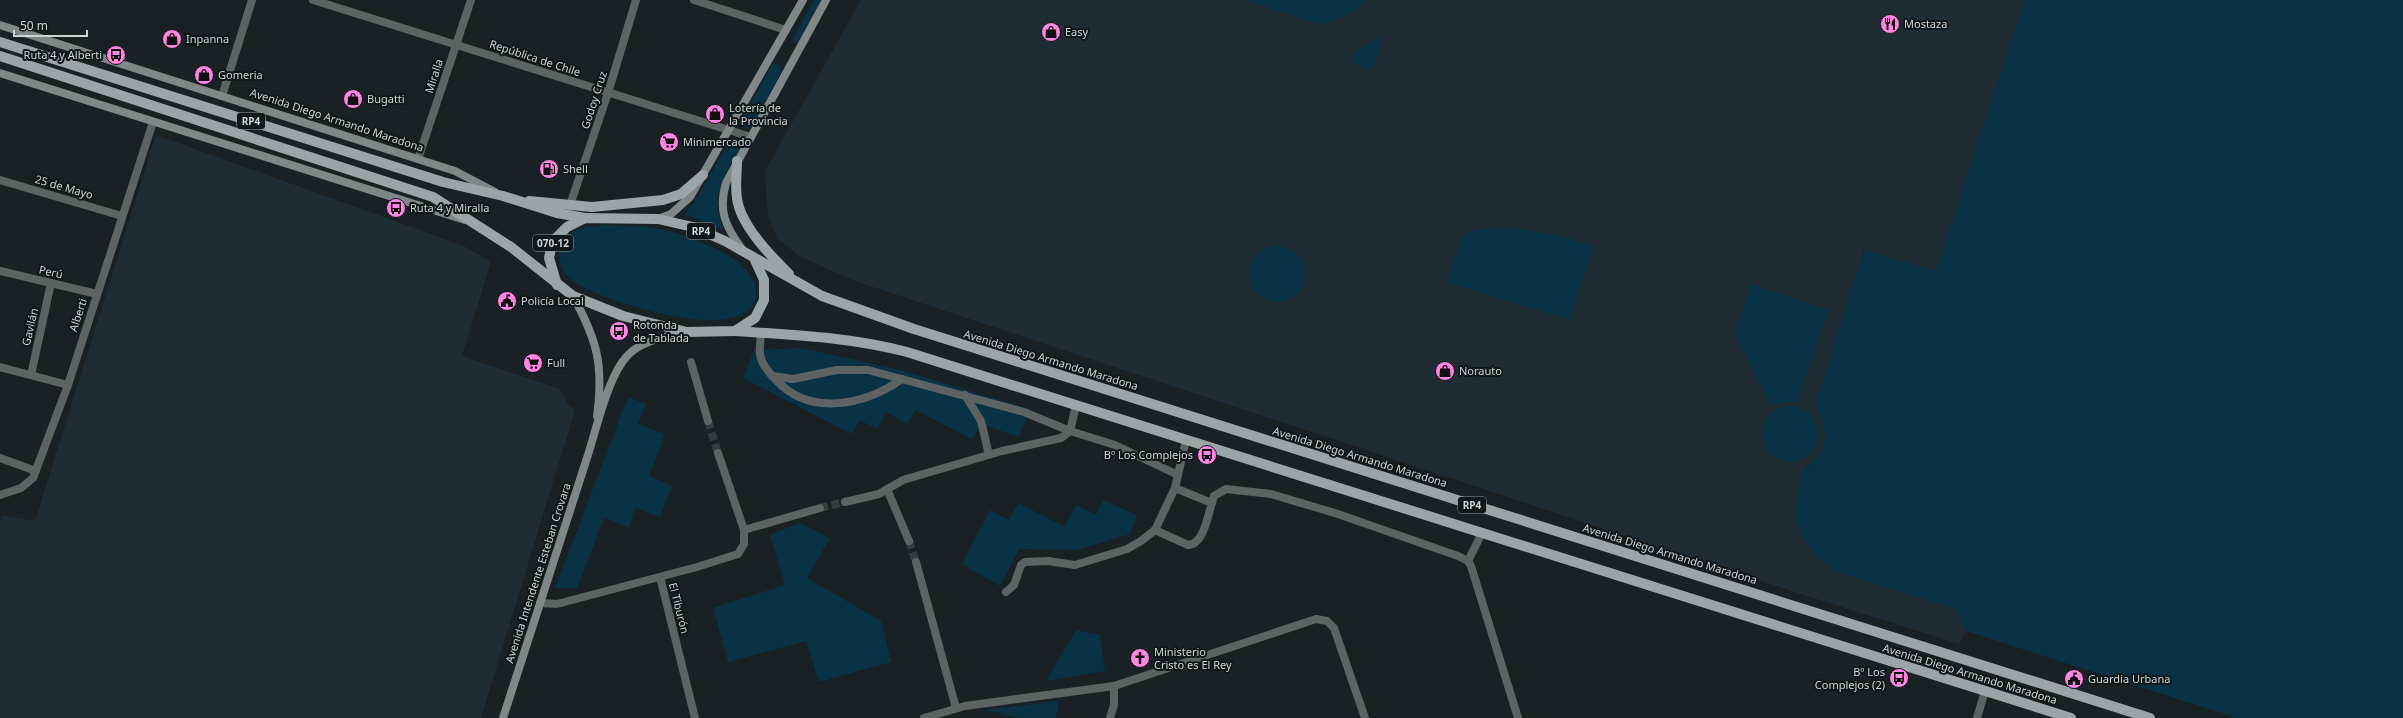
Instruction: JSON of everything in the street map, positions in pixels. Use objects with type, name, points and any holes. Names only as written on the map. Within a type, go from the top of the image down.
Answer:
[{"type":"main road","points":[[658,219],[671,214],[682,205],[703,175],[803,0]]},
{"type":"main road","points":[[742,249],[730,230],[721,204],[726,183],[826,0]]},
{"type":"main road","name":"Avenida Diego Armando Maradona","points":[[0,25],[455,171],[507,198]]},
{"type":"main road","name":"Avenida Diego Armando Maradona","points":[[0,42],[443,182],[507,198],[557,213],[585,218]]},
{"type":"main road","name":"RP4","points":[[0,56],[422,193],[449,205],[512,247],[573,296],[623,316],[687,332],[735,331]]},
{"type":"main road","points":[[0,73],[477,224]]},
{"type":"main road","points":[[737,161],[737,199],[742,214],[767,252],[797,282]]},
{"type":"main road","points":[[507,198],[570,205],[600,206],[673,198],[681,194],[703,175]]},
{"type":"main road","name":"RP4","points":[[585,218],[658,219],[692,227],[742,249],[754,258]]},
{"type":"main road","name":"070-12","points":[[557,284],[549,258],[554,240],[567,227],[585,218]]},
{"type":"main road","points":[[735,331],[755,318],[764,300],[767,252]]},
{"type":"main road","name":"Avenida Diego Armando Maradona","points":[[754,258],[797,282],[840,303],[914,329],[2150,718]]},
{"type":"main road","points":[[754,258],[761,272],[765,288]]},
{"type":"main road","name":"Avenida Intendente Esteban Crovara","points":[[573,296],[594,338],[600,369],[600,394],[594,435]]},
{"type":"main road","name":"Avenida Diego Armando Maradona","points":[[735,331],[816,335],[876,344],[1076,405],[2070,718]]},
{"type":"main road","name":"Avenida Intendente Esteban Crovara","points":[[503,718],[594,435],[617,370],[628,354],[651,341],[687,332]]},
{"type":"street","points":[[222,96],[252,0]]},
{"type":"street","name":"República de Chile","points":[[313,0],[751,137]]},
{"type":"street","name":"Miralla","points":[[418,159],[471,0]]},
{"type":"street","name":"Godoy Cruz","points":[[570,205],[608,93],[636,0]]},
{"type":"street","points":[[694,0],[786,30]]},
{"type":"street","name":"Alberti","points":[[0,495],[28,484],[36,470],[68,384],[153,122]]},
{"type":"street","name":"25 de Mayo","points":[[0,180],[122,216]]},
{"type":"street","name":"Perú","points":[[0,271],[97,294]]},
{"type":"street","name":"Gavilán","points":[[31,375],[52,283]]},
{"type":"street","points":[[761,333],[760,353],[772,376],[788,392],[798,397],[830,404],[869,398],[886,390],[902,379]]},
{"type":"street","points":[[691,362],[708,421]]},
{"type":"street","points":[[0,367],[68,384]]},
{"type":"street","points":[[772,376],[793,378],[837,370],[864,369],[1024,412],[1070,431],[1115,445],[1178,474]]},
{"type":"street","points":[[965,395],[981,421],[989,455]]},
{"type":"street","points":[[845,502],[879,494],[903,480],[989,455],[1062,438],[1070,431],[1076,405]]},
{"type":"street","points":[[1006,592],[1014,585],[1021,565],[1025,562],[1048,561],[1075,565],[1127,549],[1141,541],[1154,530],[1175,488],[1186,440]]},
{"type":"street","points":[[660,577],[734,556],[744,544],[744,530],[718,453]]},
{"type":"street","points":[[0,458],[36,470]]},
{"type":"street","points":[[1175,488],[1212,503]]},
{"type":"street","points":[[887,489],[909,541]]},
{"type":"street","points":[[1154,530],[1188,545],[1193,545],[1199,540],[1210,513],[1214,496],[1226,489],[1271,494],[1338,514],[1468,562]]},
{"type":"street","points":[[744,530],[820,508]]},
{"type":"street","points":[[1482,533],[1468,562],[1518,718]]},
{"type":"street","points":[[916,562],[956,708]]},
{"type":"street","name":"El Tiburón","points":[[540,603],[557,604],[660,577],[695,718]]},
{"type":"street","points":[[924,718],[956,708],[1114,686],[1321,619],[1334,628],[1365,718]]},
{"type":"street","points":[[1110,718],[1114,705],[1114,686]]},
{"type":"street","points":[[1977,718],[1985,691]]},
{"type":"shaded area","points":[[814,0],[821,0],[798,41],[794,43],[793,39]]},
{"type":"shaded area","points":[[861,0],[1246,0],[1322,25],[1356,11],[1364,0],[2025,0],[1936,272],[1863,250],[1823,421],[1826,437],[1819,454],[1806,467],[1819,559],[1841,573],[1956,609],[1966,631],[1959,644],[1801,594],[855,281],[799,256],[777,238],[768,217],[765,171]]},
{"type":"shaded area","points":[[1246,0],[1364,0],[1356,11],[1322,25]]},
{"type":"shaded area","points":[[2025,0],[2403,0],[2403,718],[2237,718],[1966,631],[1956,609],[1841,573],[1819,559],[1805,541],[1796,521],[1795,505],[1802,473],[1819,454],[1826,437],[1816,402],[1864,250],[1936,271]]},
{"type":"shaded area","points":[[1383,37],[1372,70],[1351,63],[1356,53],[1363,46]]},
{"type":"shaded area","points":[[775,63],[779,64],[782,71],[751,127],[744,129],[741,121],[772,65]]},
{"type":"shaded area","points":[[156,135],[464,246],[491,262],[462,356],[560,389],[568,404],[575,410],[481,718],[0,718],[0,522],[2,515],[35,521]]},
{"type":"shaded area","points":[[735,137],[740,140],[740,146],[723,179],[718,195],[718,211],[723,228],[721,229],[685,214],[698,197],[730,139]]},
{"type":"shaded area","points":[[607,225],[658,229],[705,243],[737,262],[749,274],[755,287],[755,301],[744,314],[723,320],[697,319],[667,315],[636,307],[608,298],[585,288],[570,279],[564,272],[561,265],[561,249],[568,236],[575,231],[586,227]]},
{"type":"shaded area","points":[[1513,228],[1562,236],[1593,246],[1570,320],[1447,282],[1462,236],[1478,229]]},
{"type":"shaded area","points":[[1277,246],[1292,251],[1300,259],[1305,274],[1300,289],[1292,297],[1277,302],[1262,297],[1254,289],[1249,274],[1254,259],[1262,251]]},
{"type":"shaded area","points":[[1751,284],[1828,310],[1797,401],[1776,404],[1769,402],[1735,334]]},
{"type":"shaded area","points":[[802,348],[900,370],[1030,409],[1019,437],[981,424],[972,439],[915,410],[908,424],[886,412],[877,429],[860,420],[852,434],[743,378],[754,350]]},
{"type":"shaded area","points":[[628,397],[646,404],[638,424],[665,434],[649,476],[672,486],[660,517],[636,508],[629,528],[604,518],[577,588],[555,588]]},
{"type":"shaded area","points":[[1790,406],[1801,408],[1810,414],[1816,423],[1818,434],[1816,445],[1810,454],[1801,460],[1790,462],[1779,460],[1770,454],[1764,445],[1762,434],[1764,423],[1770,414],[1779,408]]},
{"type":"shaded area","points":[[1103,500],[1137,515],[1130,534],[1077,550],[1019,549],[1000,586],[962,564],[990,510],[1009,520],[1018,503],[1065,527],[1076,505],[1096,515]]},
{"type":"shaded area","points":[[800,523],[830,538],[807,578],[881,621],[891,662],[819,682],[806,641],[728,662],[713,608],[785,585],[770,535]]},
{"type":"shaded area","points":[[1076,630],[1100,635],[1105,671],[1046,681]]},
{"type":"shaded area","points":[[1059,701],[1056,718],[1020,718],[985,710]]},
{"type":"tunnel","points":[[708,421],[718,453]]},
{"type":"tunnel","points":[[820,508],[845,502]]},
{"type":"tunnel","points":[[909,541],[916,562]]},
{"type":"place","name":"Mostaza","points":[[1890,24]]},
{"type":"place","name":"Easy","points":[[1051,32]]},
{"type":"place","name":"Inpanna","points":[[172,39]]},
{"type":"place","name":"Ruta 4 y Alberti","points":[[116,55]]},
{"type":"place","name":"Gomeria","points":[[204,75]]},
{"type":"place","name":"Bugatti","points":[[353,99]]},
{"type":"place","name":"Lotería de la Provincia","points":[[715,114]]},
{"type":"place","name":"Minimercado","points":[[669,142]]},
{"type":"place","name":"Shell","points":[[549,169]]},
{"type":"place","name":"Ruta 4 y Miralla","points":[[396,208]]},
{"type":"place","name":"Policía Local","points":[[507,301]]},
{"type":"place","name":"Rotonda de Tablada","points":[[619,331]]},
{"type":"place","name":"Full","points":[[533,363]]},
{"type":"place","name":"Norauto","points":[[1445,371]]},
{"type":"place","name":"Bº Los Complejos","points":[[1207,455]]},
{"type":"place","name":"Ministerio Cristo es El Rey","points":[[1140,658]]},
{"type":"place","name":"Bº Los Complejos (2)","points":[[1899,678]]},
{"type":"place","name":"Guardia Urbana","points":[[2074,679]]}]
